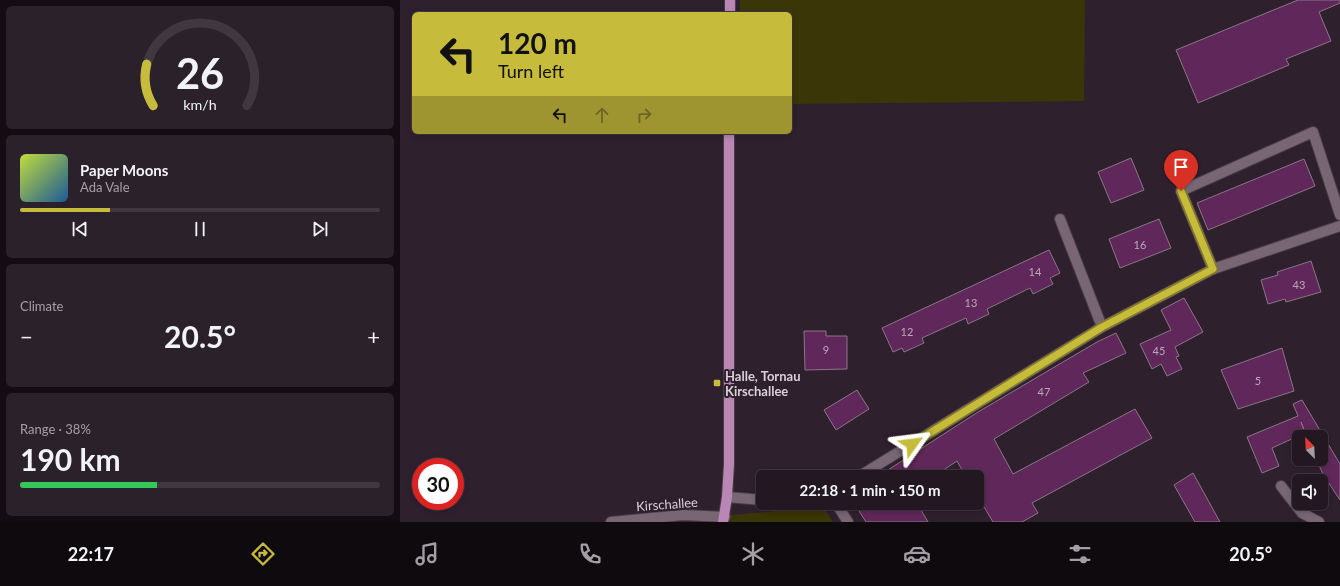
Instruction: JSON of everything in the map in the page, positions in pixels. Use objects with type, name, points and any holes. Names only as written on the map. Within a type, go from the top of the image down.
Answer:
[{"type":"main road","points":[[730,0],[730,12]]},
{"type":"main road","points":[[724,519],[728,497],[730,419],[729,134]]},
{"type":"street","points":[[1213,269],[1181,191],[1313,132],[1340,215]]},
{"type":"street","points":[[1060,219],[1102,327]]},
{"type":"street","points":[[869,470],[1102,327],[1213,269],[1340,226]]},
{"type":"street","points":[[1281,486],[1302,513],[1319,522]]},
{"type":"street","points":[[728,497],[756,499]]},
{"type":"street","points":[[840,510],[848,522]]},
{"type":"street","name":"Kirschallee","points":[[612,522],[683,514],[724,519]]},
{"type":"shaded area","points":[[740,0],[1085,0],[1084,101],[792,104],[792,12],[740,12]]},
{"type":"shaded area","points":[[788,510],[825,510],[833,522],[730,522],[731,515]]},
{"type":"building","points":[[1298,0],[1340,0],[1340,3],[1319,12],[1331,41],[1286,59],[1289,65],[1198,103],[1176,50]]},
{"type":"building","points":[[1131,158],[1144,190],[1111,203],[1098,172]]},
{"type":"building","points":[[1304,159],[1315,186],[1208,230],[1197,203]]},
{"type":"building","points":[[1159,219],[1171,248],[1120,268],[1109,239]]},
{"type":"building","points":[[1049,250],[1060,273],[1050,278],[1053,284],[1033,294],[1030,288],[987,309],[989,314],[968,324],[966,318],[922,338],[924,343],[904,352],[902,348],[893,352],[882,328]]},
{"type":"building","points":[[1311,261],[1321,292],[1286,302],[1285,299],[1268,304],[1261,280],[1278,275],[1277,272]]},
{"type":"building","points":[[1184,298],[1203,332],[1175,347],[1179,356],[1176,357],[1182,369],[1167,376],[1161,364],[1152,369],[1140,344],[1171,330],[1161,310]]},
{"type":"building","points":[[804,331],[826,331],[826,336],[847,336],[847,369],[805,370]]},
{"type":"building","points":[[1116,333],[1126,353],[1083,373],[1089,382],[994,439],[1013,474],[1135,409],[1152,438],[1032,503],[1038,513],[1022,522],[993,522],[984,507],[984,470],[962,470],[957,461],[944,470],[888,470],[978,412],[1097,342]]},
{"type":"building","points":[[1282,348],[1294,391],[1238,409],[1221,370]]},
{"type":"building","points":[[857,390],[869,409],[836,430],[824,410]]},
{"type":"building","points":[[1302,400],[1320,430],[1304,430],[1301,422],[1304,430],[1292,430],[1292,439],[1272,448],[1279,466],[1262,473],[1247,437],[1298,416],[1293,404]]},
{"type":"building","points":[[1328,444],[1340,464],[1340,500],[1328,482],[1328,474],[1323,474],[1319,466],[1328,466]]},
{"type":"building","points":[[1193,473],[1220,522],[1195,522],[1174,485]]},
{"type":"building","points":[[858,510],[921,510],[928,522],[866,522]]},
{"type":"place","name":"Halle, Tornau Kirschallee","points":[[717,383]]},
{"type":"route","points":[[912,444],[1102,327],[1213,269],[1181,191]]}]
